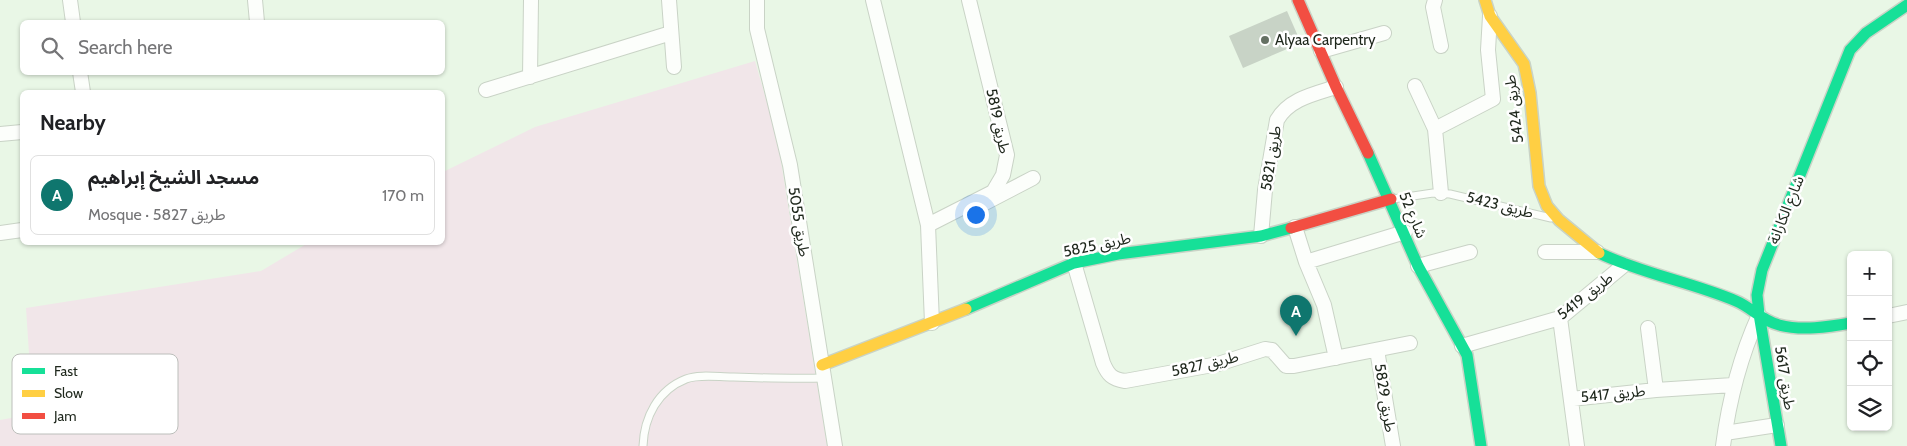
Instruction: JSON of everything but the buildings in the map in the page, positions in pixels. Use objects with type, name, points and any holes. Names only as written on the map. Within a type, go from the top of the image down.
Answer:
[{"type":"street","points":[[70,0],[73,20]]},
{"type":"street","points":[[255,0],[257,20]]},
{"type":"street","points":[[530,76],[531,0]]},
{"type":"street","points":[[669,0],[674,67]]},
{"type":"street","name":"طريق 5055","points":[[757,0],[757,29],[790,165],[835,446]]},
{"type":"street","points":[[873,0],[929,229],[932,323]]},
{"type":"street","name":"طريق 5819","points":[[929,229],[993,192],[1003,175],[1007,156],[969,0]]},
{"type":"street","name":"شارع 52","points":[[1298,0],[1336,87],[1391,199],[1418,266],[1462,346],[1470,366],[1481,446]]},
{"type":"street","points":[[1435,0],[1433,7],[1441,46]]},
{"type":"street","name":"طريق 5424","points":[[1485,0],[1490,16],[1524,64],[1530,93],[1539,186],[1548,206],[1559,220]]},
{"type":"street","name":"شارع الكارانة","points":[[1724,439],[1733,385],[1742,354],[1759,314],[1758,295],[1762,270],[1850,50],[1866,33],[1907,4]]},
{"type":"street","points":[[1435,129],[1493,99],[1488,50],[1490,16]]},
{"type":"street","points":[[486,90],[671,33]]},
{"type":"street","points":[[1321,51],[1384,33]]},
{"type":"street","points":[[80,75],[83,90]]},
{"type":"street","points":[[1415,86],[1435,129],[1441,193]]},
{"type":"street","name":"طريق 5821","points":[[1261,236],[1265,190],[1277,120],[1282,110],[1291,103],[1336,87]]},
{"type":"street","points":[[0,134],[20,132]]},
{"type":"street","points":[[929,229],[1033,178]]},
{"type":"street","name":"طريق 5825","points":[[823,372],[932,323],[1074,263],[1118,254],[1261,236],[1391,199]]},
{"type":"street","name":"طريق 5423","points":[[1559,220],[1597,252],[1624,265]]},
{"type":"street","points":[[1295,227],[1306,262],[1324,305],[1336,358]]},
{"type":"street","points":[[0,233],[20,230]]},
{"type":"street","points":[[1306,262],[1405,232]]},
{"type":"street","points":[[1418,266],[1470,252]]},
{"type":"street","name":"طريق 5423","points":[[1545,252],[1597,252]]},
{"type":"street","name":"طريق 5827","points":[[1074,263],[1103,363],[1108,373],[1114,379],[1125,381],[1218,364],[1265,349],[1272,350],[1286,366],[1410,344]]},
{"type":"street","name":"طريق 5419","points":[[1462,346],[1560,318],[1624,265],[1735,300],[1766,320],[1779,325],[1812,327],[1847,323]]},
{"type":"street","points":[[1892,315],[1907,312]]},
{"type":"street","name":"طريق 5617","points":[[1759,314],[1781,446]]},
{"type":"street","name":"طريق 5417","points":[[1560,318],[1577,446]]},
{"type":"street","name":"طريق 5417","points":[[1648,328],[1656,390]]},
{"type":"street","name":"طريق 5829","points":[[1377,350],[1393,446]]},
{"type":"street","name":"طريق 5417","points":[[1571,399],[1656,390],[1733,385]]},
{"type":"street","points":[[1724,439],[1777,425]]},
{"type":"lane","name":"طريق 5423","points":[[1391,199],[1441,193],[1460,195],[1559,220]]},
{"type":"lane","points":[[643,446],[646,426],[653,405],[667,388],[687,378],[823,372]]},
{"type":"shaded area","points":[[755,61],[777,137],[827,446],[0,446],[0,420],[12,418],[12,434],[178,434],[178,354],[29,354],[26,308],[261,271],[305,245],[445,245],[445,171],[535,127]]},
{"type":"traffic: fast","points":[[1781,446],[1759,314],[1757,295],[1762,270],[1850,50],[1866,33],[1907,5]]},
{"type":"traffic: fast","points":[[1368,153],[1418,266],[1467,355],[1481,446]]},
{"type":"traffic: fast","points":[[966,309],[1074,263],[1118,254],[1261,236],[1291,228]]},
{"type":"traffic: fast","points":[[1599,253],[1633,267],[1719,294],[1736,301],[1779,325],[1806,328],[1847,324]]},
{"type":"traffic: slow","points":[[1485,0],[1490,16],[1524,64],[1530,93],[1539,186],[1547,206],[1559,220],[1599,253]]},
{"type":"traffic: slow","points":[[822,365],[966,309]]},
{"type":"traffic: jam","points":[[1298,0],[1336,87],[1368,153]]},
{"type":"traffic: jam","points":[[1291,228],[1391,199]]},
{"type":"place","name":"Alyaa Carpentry","points":[[1265,40]]},
{"type":"place","name":"مسجد الشيخ إبراهيم","points":[[1296,336]]}]
